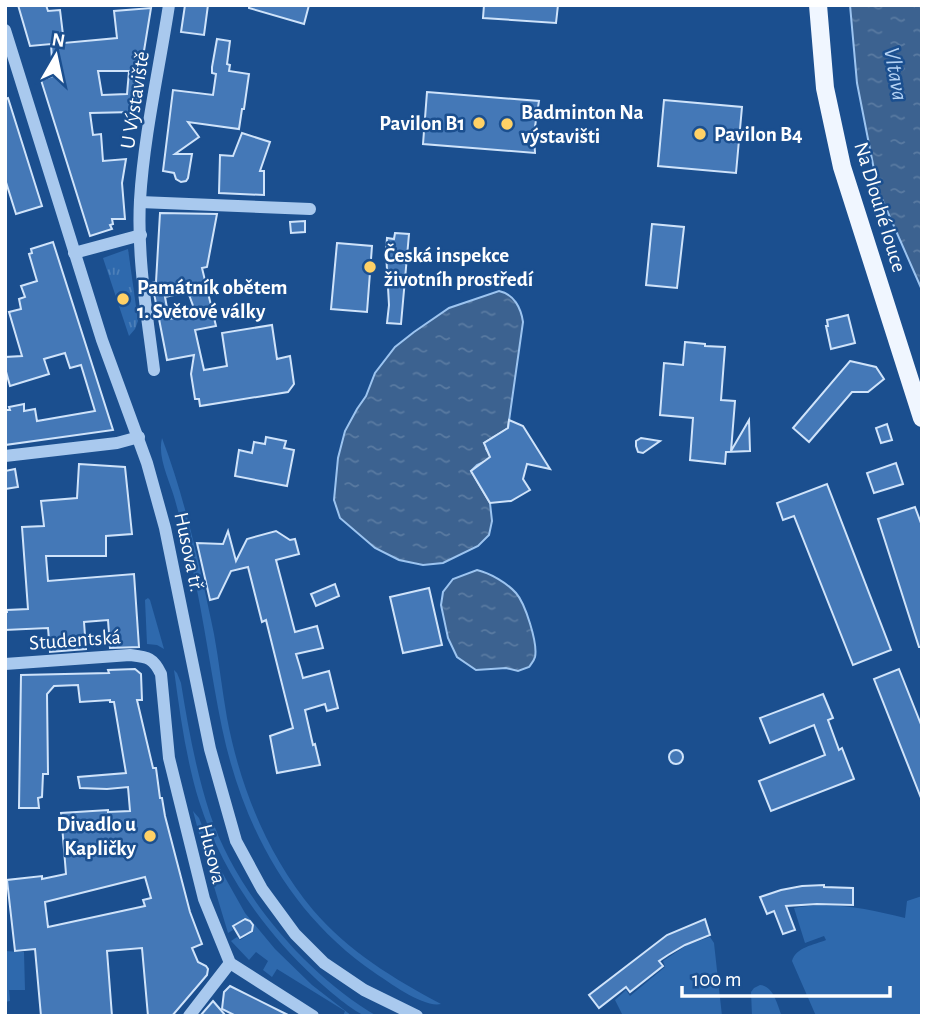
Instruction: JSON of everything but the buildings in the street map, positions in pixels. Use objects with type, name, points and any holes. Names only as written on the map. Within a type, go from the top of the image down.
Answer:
[{"type":"main road","name":"Na Dlouhé louce","points":[[818,5],[825,88],[842,167],[922,418]]},
{"type":"street","name":"U Výstaviště","points":[[154,370],[143,283],[140,202],[169,5]]},
{"type":"street","name":"Husova tř.","points":[[5,30],[9,52],[102,340],[139,437],[165,528],[209,749],[236,841],[262,889],[304,944],[324,963],[364,990],[417,1016]]},
{"type":"street","points":[[140,202],[310,209]]},
{"type":"street","points":[[74,254],[141,234]]},
{"type":"street","points":[[5,456],[117,443],[139,437]]},
{"type":"street","name":"Studentská","points":[[5,664],[130,655],[148,657]]},
{"type":"street","name":"Husova","points":[[148,657],[156,664],[161,674],[169,758],[204,899],[230,963]]},
{"type":"street","points":[[189,1016],[230,963],[313,1016]]},
{"type":"green space","points":[[128,249],[138,321],[129,336],[103,258]]},
{"type":"green space","points":[[162,438],[198,560],[233,744],[248,795],[269,844],[297,889],[327,925],[356,951],[389,974],[441,1004],[426,1002],[407,994],[345,950],[318,924],[295,896],[274,866],[257,834],[231,765],[222,728],[192,566],[161,453]]},
{"type":"green space","points":[[148,598],[164,649],[147,644],[145,600]]},
{"type":"green space","points":[[174,670],[181,683],[193,749],[210,814],[237,873],[277,929],[300,955],[351,999],[377,1016],[367,1016],[355,1010],[315,978],[261,919],[232,875],[208,826],[194,785]]},
{"type":"green space","points":[[193,811],[199,818],[218,865],[245,913],[275,949],[312,985],[352,1016],[343,1016],[345,1011],[277,969],[272,977],[263,970],[268,961],[256,952],[249,960],[231,941],[237,937],[240,940],[253,932],[254,926],[250,920],[244,918],[228,933]]},
{"type":"green space","points":[[922,896],[922,1016],[816,1016],[792,961],[801,950],[826,940],[824,936],[805,943],[794,908],[836,906],[905,918],[907,901]]},
{"type":"green space","points":[[710,937],[714,943],[722,1016],[623,1016],[615,1000],[626,990],[630,996],[665,967],[663,961],[687,945]]},
{"type":"green space","points":[[5,951],[24,952],[25,990],[9,990],[10,1001],[5,1002]]},
{"type":"green space","points":[[760,985],[772,992],[782,1016],[752,1016],[751,992]]},
{"type":"water","name":"Vltava","points":[[850,5],[922,5],[922,290],[878,190],[857,83]]},
{"type":"water","points":[[499,291],[516,302],[523,322],[508,428],[484,443],[492,458],[471,471],[490,503],[492,521],[489,535],[478,546],[443,563],[423,565],[399,560],[375,548],[340,518],[334,500],[338,458],[345,431],[366,396],[375,373],[395,347],[449,308]]},
{"type":"water","points":[[477,570],[503,582],[520,598],[535,642],[535,657],[529,667],[518,671],[506,668],[476,670],[457,657],[448,638],[441,605],[443,592],[453,579]]},
{"type":"place","name":"Pavilon B1","points":[[479,123]]},
{"type":"place","name":"Badminton Na výstavišti","points":[[507,124]]},
{"type":"place","name":"Pavilon B4","points":[[700,134]]},
{"type":"place","name":"Česká inspekce životníh prostředí","points":[[370,267]]},
{"type":"place","name":"Památník obětem 1. Světové války","points":[[123,299]]},
{"type":"place","name":"Divadlo u Kapličky","points":[[150,836]]}]
